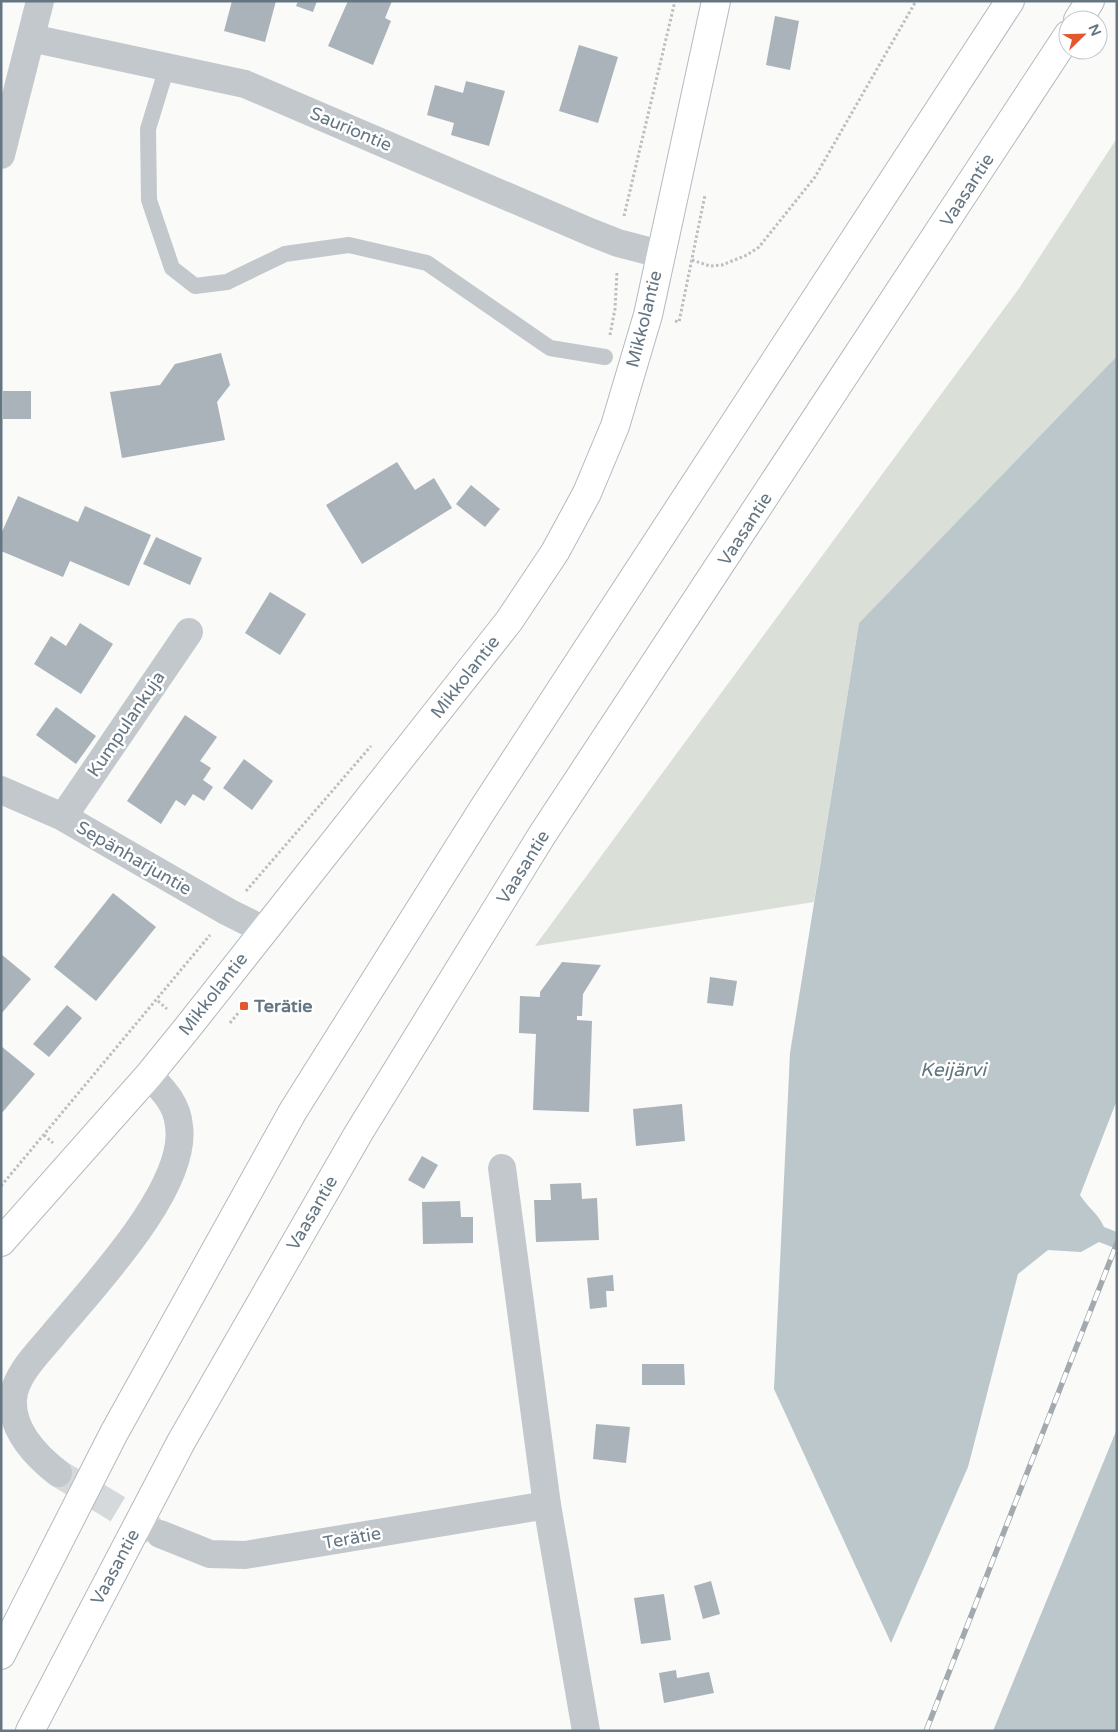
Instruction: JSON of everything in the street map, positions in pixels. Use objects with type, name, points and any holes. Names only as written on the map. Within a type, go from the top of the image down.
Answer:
[{"type":"main road","name":"Mikkolantie","points":[[1,1242],[149,1075],[509,621],[563,537],[587,493],[615,426],[648,315],[716,1]]},
{"type":"main road","points":[[1,1655],[114,1433],[293,1111],[488,801],[1010,1]]},
{"type":"main road","name":"Vaasantie","points":[[30,1731],[181,1442],[363,1126],[542,835],[765,500],[1058,50]]},
{"type":"street","points":[[1,155],[40,1]]},
{"type":"street","name":"Sauriontie","points":[[32,38],[245,84],[618,243],[660,254]]},
{"type":"street","name":"Kumpulankuja","points":[[63,817],[189,632]]},
{"type":"street","name":"Sepänharjuntie","points":[[1,790],[63,817],[228,912],[264,930]]},
{"type":"street","points":[[58,1473],[35,1452],[18,1428],[14,1409],[15,1386],[30,1362],[127,1245],[165,1188],[177,1152],[180,1127],[171,1099],[149,1075]]},
{"type":"street","points":[[502,1168],[547,1505],[586,1731]]},
{"type":"street","name":"Terätie","points":[[160,1534],[210,1554],[245,1555],[547,1505]]},
{"type":"lane","points":[[167,67],[148,129],[149,200],[172,268],[195,286],[227,282],[285,254],[349,245],[427,263],[550,348],[605,357]]},
{"type":"path","points":[[605,357],[615,308],[618,243],[676,1]]},
{"type":"path","points":[[692,260],[710,266],[722,265],[747,256],[759,247],[815,177],[916,1]]},
{"type":"path","points":[[1,1186],[158,1001],[228,912],[373,744]]},
{"type":"shaded area","points":[[1117,138],[1117,356],[859,623],[814,902],[535,946],[1020,287]]},
{"type":"water","name":"Keijärvi","points":[[1117,356],[1117,1100],[1080,1195],[1104,1227],[1117,1232],[1117,1249],[1099,1242],[1081,1252],[1048,1250],[1018,1274],[968,1467],[891,1643],[774,1389],[790,1053],[859,623]]},
{"type":"water","points":[[1117,1429],[1117,1731],[993,1731]]},
{"type":"building","points":[[232,1],[276,1],[265,42],[224,31]]},
{"type":"building","points":[[298,1],[317,1],[313,12],[296,6]]},
{"type":"building","points":[[348,1],[392,1],[385,18],[391,21],[373,65],[328,46]]},
{"type":"building","points":[[775,16],[799,21],[790,70],[766,65]]},
{"type":"building","points":[[579,45],[618,57],[598,123],[559,111]]},
{"type":"building","points":[[466,81],[505,91],[489,146],[451,135],[454,123],[427,115],[435,85],[463,93]]},
{"type":"building","points":[[221,353],[230,385],[217,402],[225,440],[122,458],[110,392],[160,385],[175,364]]},
{"type":"building","points":[[3,391],[31,391],[31,419],[3,419]]},
{"type":"building","points":[[397,462],[415,490],[434,478],[452,508],[362,564],[326,505]]},
{"type":"building","points":[[471,485],[500,509],[485,527],[456,504]]},
{"type":"building","points":[[18,496],[78,522],[85,506],[151,535],[129,586],[70,561],[63,577],[1,551],[1,534]]},
{"type":"building","points":[[156,537],[202,558],[190,585],[143,564]]},
{"type":"building","points":[[270,592],[306,614],[280,655],[245,633]]},
{"type":"building","points":[[80,623],[113,644],[81,694],[34,664],[51,636],[66,646]]},
{"type":"building","points":[[56,707],[96,736],[76,764],[36,735]]},
{"type":"building","points":[[185,715],[217,737],[200,761],[211,768],[203,780],[213,787],[204,801],[193,794],[185,806],[176,800],[161,824],[127,801]]},
{"type":"building","points":[[244,759],[273,781],[252,810],[223,788]]},
{"type":"building","points":[[113,893],[156,927],[96,1001],[54,967]]},
{"type":"building","points":[[1,954],[31,979],[1,1014]]},
{"type":"building","points":[[562,962],[601,965],[583,994],[582,1016],[577,1016],[577,1020],[592,1021],[589,1112],[533,1110],[536,1034],[519,1033],[520,996],[540,997],[540,992]]},
{"type":"building","points":[[710,977],[737,981],[733,1006],[707,1003]]},
{"type":"building","points":[[67,1005],[82,1018],[49,1057],[33,1044]]},
{"type":"building","points":[[1,1046],[35,1074],[1,1114]]},
{"type":"building","points":[[682,1104],[685,1141],[636,1146],[633,1109]]},
{"type":"building","points":[[422,1156],[438,1165],[424,1189],[408,1180]]},
{"type":"building","points":[[581,1183],[582,1199],[597,1198],[599,1240],[536,1242],[534,1200],[551,1200],[550,1184]]},
{"type":"building","points":[[460,1201],[461,1217],[473,1217],[473,1243],[423,1244],[422,1202]]},
{"type":"building","points":[[613,1275],[614,1291],[606,1291],[607,1307],[590,1309],[587,1278]]},
{"type":"building","points":[[642,1364],[684,1364],[685,1385],[642,1385]]},
{"type":"building","points":[[596,1424],[630,1427],[626,1463],[593,1459]]},
{"type":"building","points":[[711,1581],[720,1614],[703,1619],[694,1586]]},
{"type":"building","points":[[664,1594],[671,1640],[641,1644],[634,1598]]},
{"type":"building","points":[[676,1670],[677,1678],[709,1672],[714,1693],[664,1703],[659,1673]]},
{"type":"tunnel","points":[[58,1473],[159,1534]]},
{"type":"railway","points":[[926,1731],[1117,1243]]},
{"type":"place","name":"Terätie","points":[[244,1006]]}]
